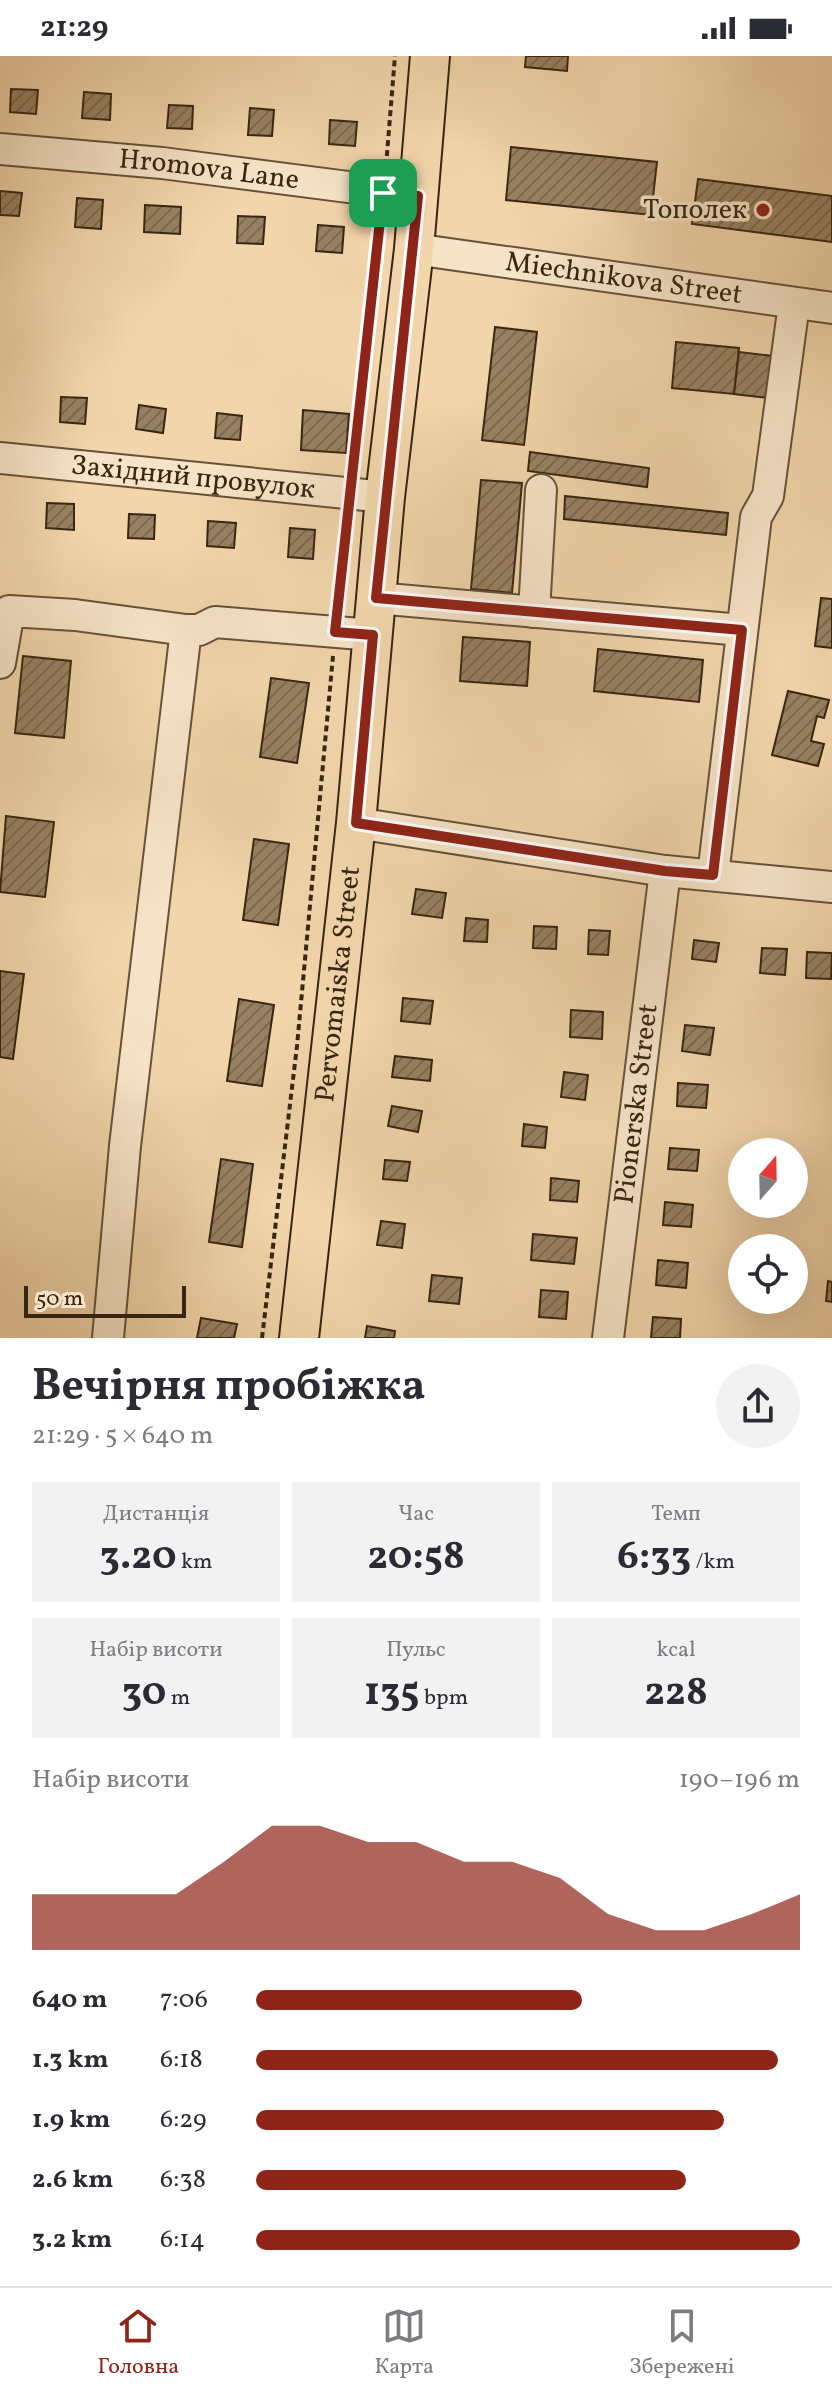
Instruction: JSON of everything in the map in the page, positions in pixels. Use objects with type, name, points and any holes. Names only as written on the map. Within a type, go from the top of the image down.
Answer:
[{"type":"main road","name":"Pervomaiska Street","points":[[299,1338],[356,823],[374,617],[368,496],[414,249],[401,195],[430,56]]},
{"type":"street","name":"Hromova Lane","points":[[0,149],[162,163],[401,195]]},
{"type":"street","name":"Miechnikova Street","points":[[414,249],[832,308]]},
{"type":"street","points":[[713,875],[756,517],[768,496],[794,304]]},
{"type":"street","name":"Західний провулок","points":[[0,458],[368,496]]},
{"type":"street","points":[[534,612],[541,490]]},
{"type":"street","points":[[0,663],[9,611],[75,615],[186,630],[199,630],[215,622],[335,632],[374,617],[534,612],[742,630]]},
{"type":"street","points":[[108,1338],[125,1146],[186,630]]},
{"type":"street","points":[[356,823],[665,871],[832,887]]},
{"type":"street","name":"Pionerska Street","points":[[608,1338],[665,871]]},
{"type":"path","points":[[262,1338],[297,1046],[335,632],[368,496],[401,195],[395,56]]},
{"type":"building","points":[[526,56],[568,56],[567,71],[525,67]]},
{"type":"building","points":[[11,89],[38,90],[36,114],[10,112]]},
{"type":"building","points":[[84,92],[111,94],[110,120],[82,118]]},
{"type":"building","points":[[169,105],[193,106],[192,129],[167,128]]},
{"type":"building","points":[[250,108],[274,110],[272,136],[248,135]]},
{"type":"building","points":[[330,120],[357,122],[355,146],[329,144]]},
{"type":"building","points":[[511,147],[657,162],[651,215],[506,200]]},
{"type":"building","name":"Тополек","points":[[698,179],[832,196],[832,242],[692,224]]},
{"type":"building","points":[[0,191],[22,193],[19,216],[0,215]]},
{"type":"building","points":[[77,198],[103,200],[101,229],[75,227]]},
{"type":"building","points":[[145,205],[181,207],[180,234],[144,232]]},
{"type":"building","points":[[238,216],[265,217],[263,244],[237,243]]},
{"type":"building","points":[[318,225],[344,227],[342,253],[316,251]]},
{"type":"building","points":[[495,327],[537,332],[524,445],[482,440]]},
{"type":"building","points":[[676,342],[739,348],[734,394],[672,388]]},
{"type":"building","points":[[739,352],[773,356],[768,398],[734,394]]},
{"type":"building","points":[[61,397],[87,398],[85,424],[60,422]]},
{"type":"building","points":[[139,405],[166,409],[163,433],[136,429]]},
{"type":"building","points":[[303,410],[349,414],[346,453],[301,450]]},
{"type":"building","points":[[217,413],[242,416],[240,440],[215,438]]},
{"type":"building","points":[[530,452],[649,468],[647,487],[528,471]]},
{"type":"building","points":[[481,480],[522,483],[512,593],[471,589]]},
{"type":"building","points":[[565,496],[728,513],[726,535],[564,519]]},
{"type":"building","points":[[47,503],[74,504],[74,530],[46,528]]},
{"type":"building","points":[[129,514],[155,515],[154,539],[128,538]]},
{"type":"building","points":[[208,521],[236,523],[234,548],[207,546]]},
{"type":"building","points":[[290,528],[315,530],[313,559],[288,557]]},
{"type":"building","points":[[821,598],[832,599],[832,648],[815,646]]},
{"type":"building","points":[[463,637],[530,642],[527,686],[460,681]]},
{"type":"building","points":[[598,649],[703,660],[699,702],[594,691]]},
{"type":"building","points":[[23,656],[71,661],[64,738],[15,733]]},
{"type":"building","points":[[271,678],[309,683],[297,763],[260,757]]},
{"type":"building","points":[[788,691],[829,700],[824,718],[817,716],[811,741],[824,744],[818,766],[772,755]]},
{"type":"building","points":[[6,816],[54,822],[45,897],[0,892]]},
{"type":"building","points":[[254,839],[289,844],[278,925],[243,920]]},
{"type":"building","points":[[416,889],[446,893],[442,918],[412,914]]},
{"type":"building","points":[[466,918],[488,920],[487,942],[464,941]]},
{"type":"building","points":[[534,926],[557,927],[556,949],[533,948]]},
{"type":"building","points":[[589,930],[610,931],[608,955],[588,954]]},
{"type":"building","points":[[694,940],[719,943],[716,962],[692,959]]},
{"type":"building","points":[[762,948],[787,949],[785,975],[760,973]]},
{"type":"building","points":[[807,952],[832,953],[831,979],[806,978]]},
{"type":"building","points":[[0,971],[24,974],[13,1059],[0,1057]]},
{"type":"building","points":[[403,998],[433,1001],[430,1024],[401,1021]]},
{"type":"building","points":[[239,999],[274,1005],[262,1086],[227,1081]]},
{"type":"building","points":[[571,1010],[603,1012],[602,1039],[570,1037]]},
{"type":"building","points":[[685,1025],[714,1028],[710,1055],[682,1051]]},
{"type":"building","points":[[395,1056],[432,1060],[430,1081],[392,1077]]},
{"type":"building","points":[[564,1072],[588,1075],[585,1100],[561,1097]]},
{"type":"building","points":[[678,1083],[708,1085],[706,1108],[677,1106]]},
{"type":"building","points":[[392,1106],[422,1111],[418,1132],[388,1126]]},
{"type":"building","points":[[524,1124],[547,1127],[545,1148],[522,1146]]},
{"type":"building","points":[[670,1148],[699,1150],[697,1171],[668,1169]]},
{"type":"building","points":[[221,1159],[253,1164],[242,1247],[209,1242]]},
{"type":"building","points":[[385,1160],[410,1162],[407,1181],[383,1179]]},
{"type":"building","points":[[551,1178],[579,1181],[577,1202],[550,1200]]},
{"type":"building","points":[[665,1202],[693,1205],[691,1227],[663,1225]]},
{"type":"building","points":[[381,1221],[405,1224],[402,1248],[377,1245]]},
{"type":"building","points":[[533,1234],[577,1238],[574,1264],[531,1260]]},
{"type":"building","points":[[658,1260],[688,1263],[686,1288],[656,1285]]},
{"type":"building","points":[[432,1275],[462,1278],[459,1304],[429,1301]]},
{"type":"building","points":[[828,1281],[832,1282],[832,1302],[826,1301]]},
{"type":"building","points":[[541,1290],[568,1292],[566,1319],[539,1317]]},
{"type":"building","points":[[653,1317],[681,1319],[680,1338],[651,1338]]},
{"type":"building","points":[[201,1318],[237,1324],[234,1338],[197,1338]]},
{"type":"building","points":[[367,1326],[395,1331],[394,1338],[365,1338]]},
{"type":"place","name":"Тополек","points":[[763,210]]},
{"type":"route","points":[[383,193],[418,196],[376,598],[742,630],[713,875],[665,871],[356,823],[373,635],[335,632],[383,193]]}]
